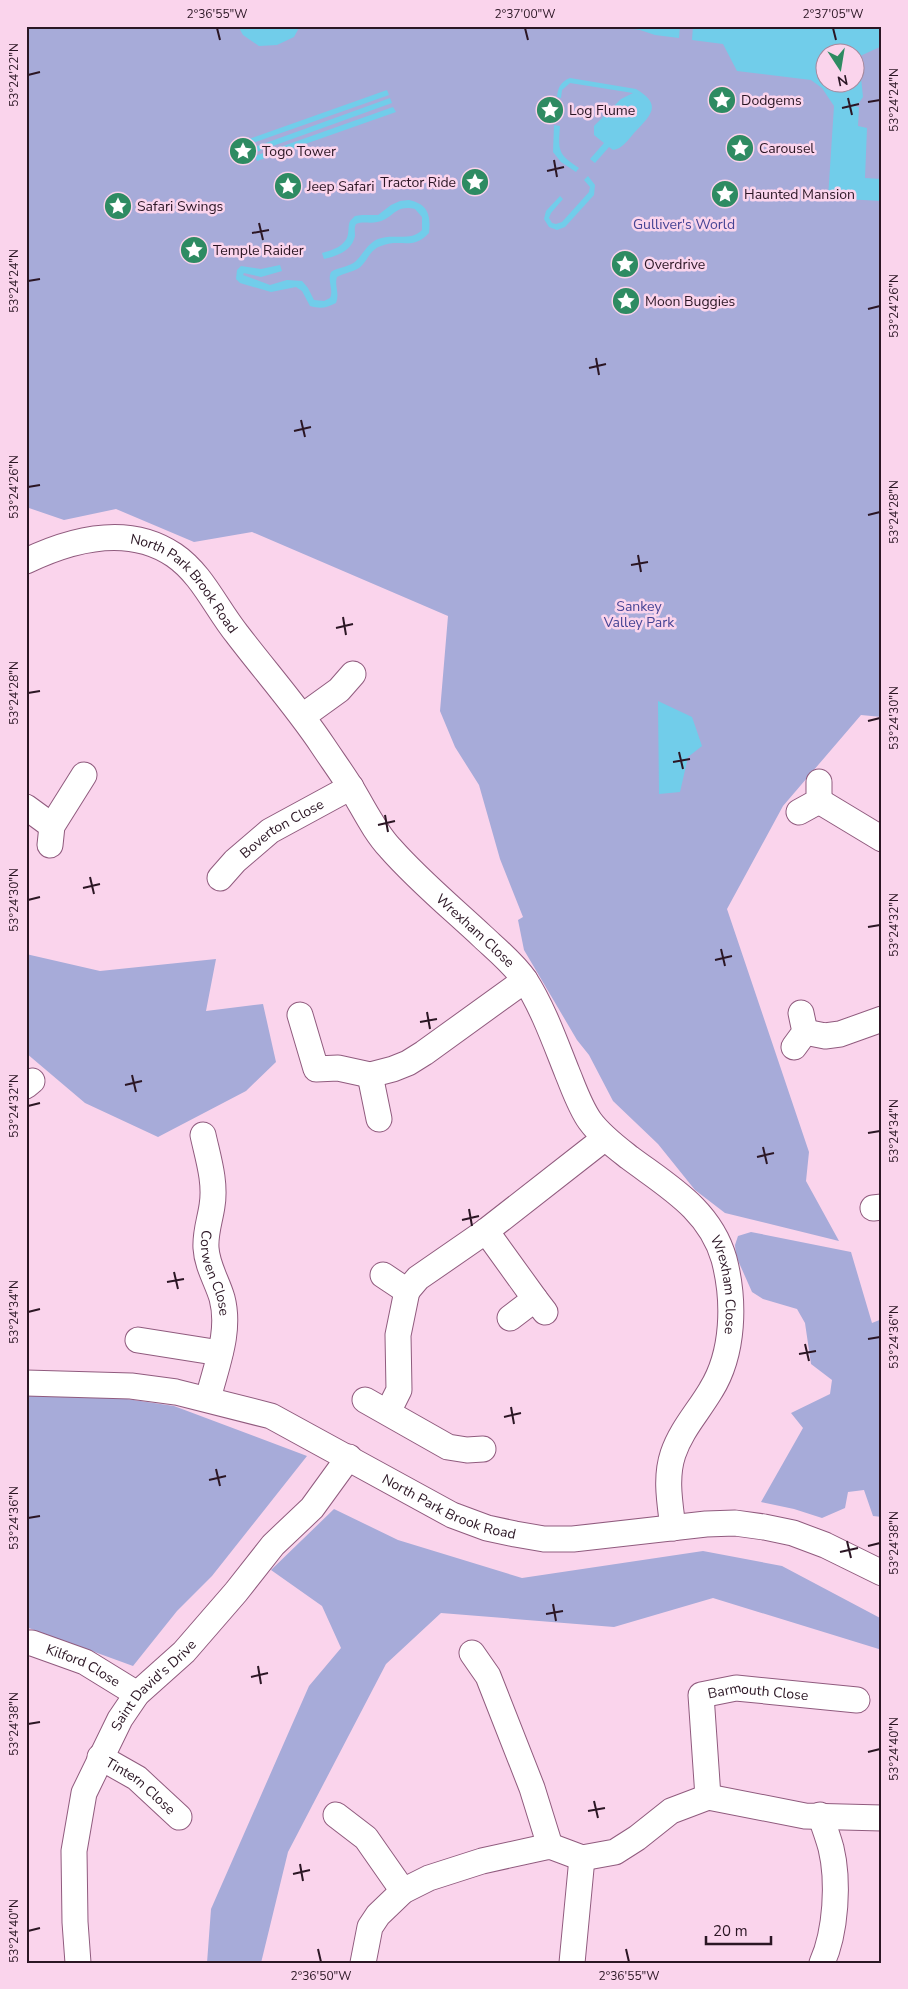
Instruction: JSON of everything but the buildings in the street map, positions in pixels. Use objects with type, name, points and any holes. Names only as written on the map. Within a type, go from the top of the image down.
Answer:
[{"type":"street","name":"North Park Brook Road","points":[[26,561],[44,552],[70,544],[112,536],[130,538],[160,547],[175,556],[198,579],[234,630],[303,716],[351,787],[386,844],[424,883]]},
{"type":"street","points":[[303,716],[339,690],[354,674]]},
{"type":"street","points":[[26,807],[51,835],[84,775]]},
{"type":"street","name":"Boverton Close","points":[[218,881],[236,861],[270,831],[351,787]]},
{"type":"street","points":[[813,798],[882,839]]},
{"type":"street","name":"Wrexham Close","points":[[424,883],[494,947],[525,980],[553,1038],[578,1099],[590,1121],[605,1138],[683,1197],[700,1214],[715,1234],[724,1260],[727,1276],[730,1310],[728,1349],[721,1373],[710,1392],[689,1420],[672,1454],[669,1485],[673,1528]]},
{"type":"street","name":"Wrexham Close","points":[[292,1012],[316,1069],[338,1068],[370,1075],[393,1069],[424,1053],[525,980]]},
{"type":"street","points":[[800,1031],[825,1036],[840,1034],[882,1019]]},
{"type":"street","points":[[370,1075],[379,1119]]},
{"type":"street","name":"Corwen Close","points":[[203,1135],[213,1190],[206,1236],[206,1249],[209,1264],[222,1298],[225,1325],[208,1399]]},
{"type":"street","points":[[388,1412],[399,1390],[398,1336],[407,1290],[418,1278],[486,1231],[605,1138]]},
{"type":"street","points":[[486,1231],[540,1306],[510,1318]]},
{"type":"street","points":[[383,1275],[407,1290]]},
{"type":"street","points":[[134,1335],[220,1352]]},
{"type":"street","name":"North Park Brook Road","points":[[26,1383],[131,1386],[176,1392],[271,1416],[452,1515],[487,1528],[544,1539],[574,1540],[706,1524],[735,1523],[793,1533],[825,1545],[882,1573]]},
{"type":"street","points":[[365,1400],[448,1447],[467,1450],[484,1449]]},
{"type":"street","name":"Saint David's Drive","points":[[78,1963],[75,1922],[74,1851],[84,1793],[120,1719],[138,1694],[184,1652],[236,1592],[273,1545],[312,1508],[349,1457]]},
{"type":"street","name":"Kilford Close","points":[[26,1644],[32,1643],[85,1662],[138,1694]]},
{"type":"street","points":[[472,1653],[488,1676],[532,1788],[550,1846]]},
{"type":"street","name":"Barmouth Close","points":[[708,1797],[701,1695],[736,1688],[857,1700]]},
{"type":"street","name":"Tintern Close","points":[[100,1758],[137,1778],[179,1817]]},
{"type":"street","points":[[363,1963],[370,1927],[378,1915],[403,1891],[429,1878],[482,1861],[550,1846],[582,1858],[615,1852],[637,1838],[671,1811],[708,1797],[805,1816],[882,1818]]},
{"type":"street","points":[[336,1815],[366,1838],[403,1891]]},
{"type":"street","points":[[820,1815],[831,1850],[836,1883],[833,1922],[826,1955],[822,1963]]},
{"type":"street","points":[[572,1963],[582,1858]]},
{"type":"green space","points":[[26,26],[882,26],[882,717],[861,715],[783,806],[727,909],[809,1152],[806,1181],[839,1241],[725,1213],[695,1190],[658,1144],[613,1101],[589,1055],[577,1040],[524,950],[518,920],[523,917],[500,859],[479,785],[455,747],[440,711],[448,616],[252,532],[194,542],[116,509],[64,520],[26,507]]},
{"type":"green space","points":[[26,954],[100,971],[216,959],[206,1011],[263,1004],[276,1062],[246,1091],[158,1137],[85,1103],[26,1053]]},
{"type":"green space","points":[[751,1232],[851,1252],[872,1323],[882,1319],[882,1517],[873,1516],[864,1490],[848,1492],[845,1508],[822,1518],[794,1509],[761,1502],[803,1428],[791,1413],[830,1394],[832,1380],[811,1364],[805,1323],[797,1309],[763,1299],[752,1292],[736,1256],[735,1245],[738,1236]]},
{"type":"green space","points":[[26,1384],[174,1406],[307,1456],[212,1576],[177,1611],[133,1666],[26,1627]]},
{"type":"green space","points":[[334,1509],[398,1540],[522,1578],[703,1551],[782,1566],[882,1619],[882,1650],[713,1598],[614,1627],[441,1613],[386,1664],[288,1852],[261,1963],[207,1963],[211,1909],[309,1686],[341,1648],[322,1606],[271,1570]]},
{"type":"shaded area","points":[[238,26],[300,26],[294,37],[277,45],[259,46],[243,35]]},
{"type":"shaded area","points":[[614,26],[680,26],[679,38],[655,35],[640,30]]},
{"type":"shaded area","points":[[693,26],[882,26],[882,46],[866,53],[866,42],[816,42],[816,84],[811,80],[737,71],[723,44],[692,40]]},
{"type":"shaded area","points":[[570,78],[636,89],[652,105],[645,121],[625,144],[613,150],[609,147],[595,163],[590,159],[604,143],[594,135],[594,126],[621,99],[633,93],[570,83],[562,90],[561,98],[557,97],[560,86]]},
{"type":"shaded area","points":[[387,90],[389,95],[250,144],[249,139]]},
{"type":"shaded area","points":[[825,92],[862,92],[863,97],[856,107],[859,107],[858,126],[867,128],[865,178],[881,179],[881,201],[828,198],[834,106]]},
{"type":"shaded area","points":[[390,98],[392,103],[253,153],[252,148]]},
{"type":"shaded area","points":[[393,107],[396,112],[257,161],[255,156]]},
{"type":"shaded area","points":[[554,125],[560,126],[559,141],[561,151],[567,159],[579,168],[576,172],[561,162],[553,152]]},
{"type":"shaded area","points":[[588,176],[595,185],[594,195],[565,227],[557,230],[549,227],[544,219],[546,211],[560,196],[563,199],[549,218],[552,223],[562,222],[589,192],[590,187],[584,180]]},
{"type":"shaded area","points":[[409,200],[420,204],[427,211],[429,216],[429,233],[417,242],[388,244],[377,248],[359,268],[337,277],[337,299],[336,303],[332,305],[320,308],[310,306],[302,291],[296,287],[271,292],[240,283],[236,279],[237,270],[241,266],[261,269],[280,265],[282,271],[261,277],[244,273],[243,275],[270,285],[287,280],[302,281],[314,300],[324,301],[330,298],[331,295],[331,272],[353,263],[368,246],[378,239],[383,237],[407,237],[418,234],[422,230],[422,217],[415,209],[403,208],[383,220],[374,223],[356,224],[355,236],[351,246],[339,254],[324,259],[322,253],[335,249],[345,242],[350,221],[355,216],[378,215],[391,205]]},
{"type":"shaded area","points":[[658,701],[692,717],[702,746],[688,757],[680,792],[659,794]]},
{"type":"place","name":"Dodgems","points":[[722,100]]},
{"type":"place","name":"Log Flume","points":[[550,110]]},
{"type":"place","name":"Carousel","points":[[740,148]]},
{"type":"place","name":"Togo Tower","points":[[243,151]]},
{"type":"place","name":"Tractor Ride","points":[[475,182]]},
{"type":"place","name":"Jeep Safari","points":[[288,186]]},
{"type":"place","name":"Haunted Mansion","points":[[725,194]]},
{"type":"place","name":"Safari Swings","points":[[118,206]]},
{"type":"place","name":"Temple Raider","points":[[194,250]]},
{"type":"place","name":"Overdrive","points":[[625,264]]},
{"type":"place","name":"Moon Buggies","points":[[626,301]]},
{"type":"park label","name":"Gulliver's World","points":[[684,224]]},
{"type":"park label","name":"Sankey Valley Park","points":[[639,614]]}]
